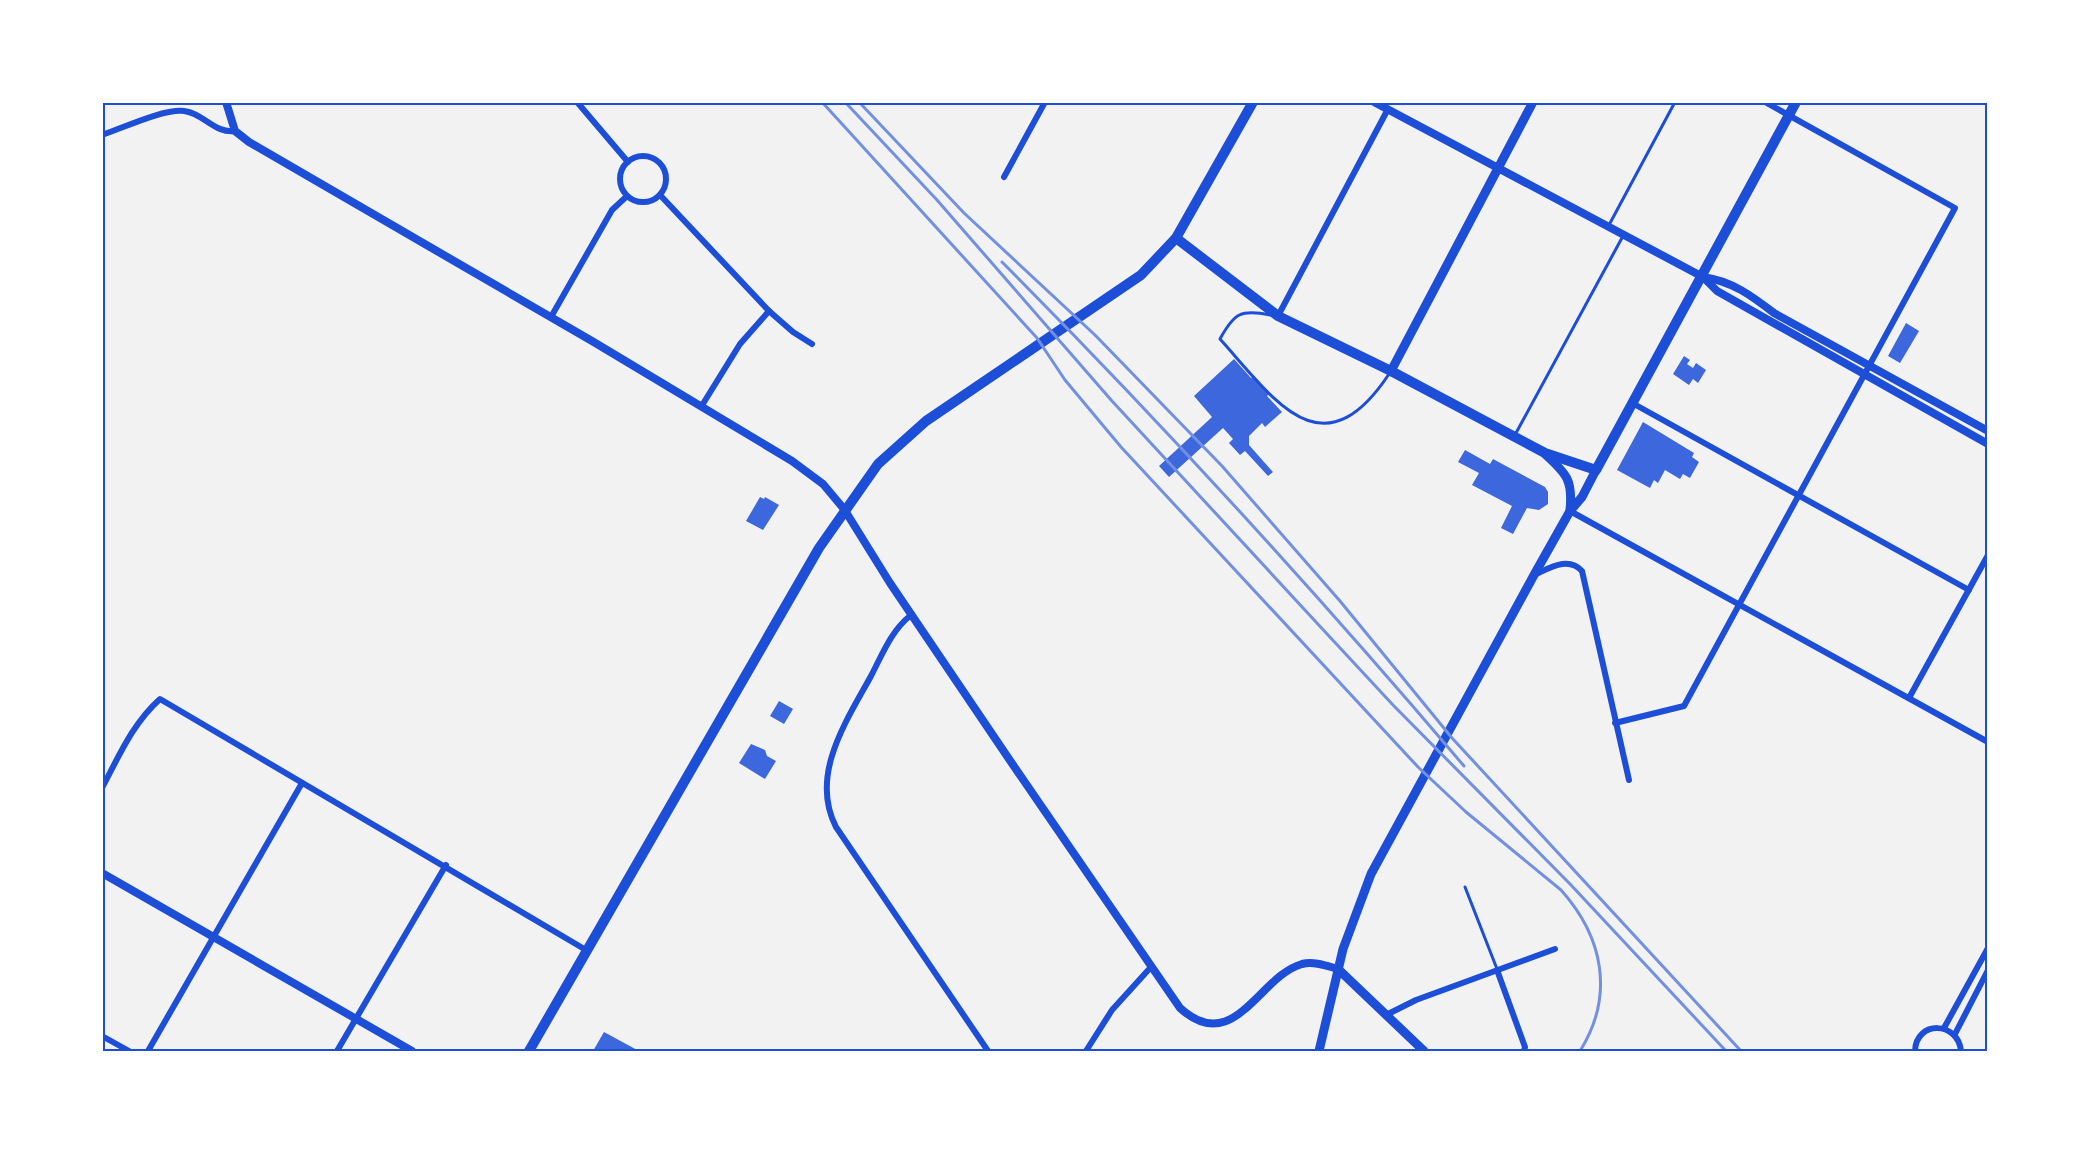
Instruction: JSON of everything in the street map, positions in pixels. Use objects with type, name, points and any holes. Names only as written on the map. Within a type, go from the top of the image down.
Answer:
[{"type":"highway","points":[[529,1051],[734,693],[844,509],[878,464],[926,421],[1111,298],[1141,275],[1176,238],[1253,102]]},
{"type":"highway","points":[[1176,238],[1278,316],[1391,371],[1545,453],[1596,470],[1634,404],[1796,102]]},
{"type":"main road","points":[[1374,102],[1390,106],[1498,169],[1703,277],[1717,291],[1988,444]]},
{"type":"main road","points":[[1391,371],[1533,102]]},
{"type":"main road","points":[[1703,277],[1723,280],[1751,295],[1774,313],[1988,431]]},
{"type":"main road","points":[[1545,453],[1564,472],[1569,482],[1570,511]]},
{"type":"main road","points":[[1319,1051],[1348,933],[1368,883],[1457,713],[1570,511],[1582,497],[1596,470]]},
{"type":"main road","points":[[844,509],[912,615],[1180,1008],[1196,1019],[1212,1023],[1222,1022],[1240,1013],[1294,966],[1316,963],[1338,969],[1424,1051]]},
{"type":"street","points":[[226,102],[235,131],[283,163],[701,406],[808,472],[844,509]]},
{"type":"street","points":[[577,102],[628,162]]},
{"type":"street","points":[[1004,177],[1045,102]]},
{"type":"street","points":[[1615,723],[1684,706],[1955,208],[1765,102]]},
{"type":"street","points":[[1278,316],[1390,106]]},
{"type":"street","points":[[102,135],[174,111],[193,113],[226,132],[235,131]]},
{"type":"street","points":[[647,157],[659,163],[666,180],[660,195],[641,202],[627,196],[621,186],[620,174],[628,162],[647,157]]},
{"type":"street","points":[[660,195],[770,311],[793,332],[812,344]]},
{"type":"street","points":[[551,317],[612,210],[627,196]]},
{"type":"street","points":[[701,406],[740,344],[770,311]]},
{"type":"street","points":[[1634,404],[1968,590]]},
{"type":"street","points":[[1570,511],[1741,603],[1988,742]]},
{"type":"street","points":[[1908,698],[1988,555]]},
{"type":"street","points":[[1534,575],[1561,563],[1574,565],[1582,571],[1629,780]]},
{"type":"street","points":[[912,615],[894,631],[839,735],[828,773],[829,810],[836,827],[988,1051]]},
{"type":"street","points":[[102,788],[130,735],[146,711],[160,699],[446,865],[586,950]]},
{"type":"street","points":[[148,1051],[302,783]]},
{"type":"street","points":[[337,1051],[446,865]]},
{"type":"street","points":[[102,873],[412,1051]]},
{"type":"street","points":[[1944,1028],[1988,948]]},
{"type":"street","points":[[1386,1015],[1416,1000],[1555,950]]},
{"type":"street","points":[[1086,1051],[1112,1010],[1151,967]]},
{"type":"street","points":[[1497,970],[1525,1047],[1524,1051]]},
{"type":"street","points":[[1955,1034],[1988,970]]},
{"type":"street","points":[[1915,1051],[1916,1041],[1923,1032],[1930,1028],[1944,1028],[1955,1034],[1961,1051]]},
{"type":"street","points":[[102,1036],[129,1051]]},
{"type":"lane","points":[[1609,226],[1675,102]]},
{"type":"lane","points":[[1514,437],[1624,234]]},
{"type":"lane","points":[[1278,316],[1254,311],[1241,313],[1229,322],[1220,339],[1282,408],[1301,419],[1324,423],[1349,417],[1369,402],[1391,371]]},
{"type":"lane","points":[[1465,887],[1497,970]]},
{"type":"building","points":[[1906,323],[1919,331],[1900,363],[1888,356]]},
{"type":"building","points":[[1684,356],[1690,360],[1687,364],[1693,368],[1696,363],[1706,370],[1698,383],[1693,379],[1689,385],[1673,374]]},
{"type":"building","points":[[1234,359],[1251,378],[1254,376],[1270,393],[1267,396],[1282,412],[1265,427],[1262,423],[1249,436],[1249,445],[1273,472],[1268,476],[1245,451],[1240,455],[1229,443],[1233,439],[1223,428],[1169,477],[1159,466],[1212,417],[1194,396]]},
{"type":"building","points":[[1643,422],[1694,453],[1692,457],[1699,462],[1690,478],[1683,474],[1680,479],[1665,470],[1658,483],[1654,480],[1650,488],[1617,470]]},
{"type":"building","points":[[1465,450],[1490,464],[1493,459],[1545,487],[1548,492],[1548,504],[1539,510],[1527,508],[1513,534],[1501,528],[1512,506],[1472,485],[1479,473],[1458,462]]},
{"type":"building","points":[[760,497],[764,499],[765,497],[779,505],[763,530],[746,521]]},
{"type":"building","points":[[779,701],[793,709],[784,724],[770,716]]},
{"type":"building","points":[[751,744],[765,750],[767,756],[776,761],[765,779],[739,763]]},
{"type":"building","points":[[604,1032],[639,1051],[593,1051]]},
{"type":"railway","points":[[822,102],[1037,338],[1065,380],[1121,447],[1418,767],[1466,812],[1561,890],[1587,927],[1595,947],[1599,967],[1598,1009],[1591,1030],[1580,1051]]},
{"type":"railway","points":[[845,102],[937,200],[1112,401],[1328,635],[1393,705],[1571,885],[1726,1051]]},
{"type":"railway","points":[[859,102],[964,213],[1095,335],[1222,466],[1340,601],[1452,738],[1741,1051]]},
{"type":"railway","points":[[1002,262],[1238,509],[1464,766]]}]
